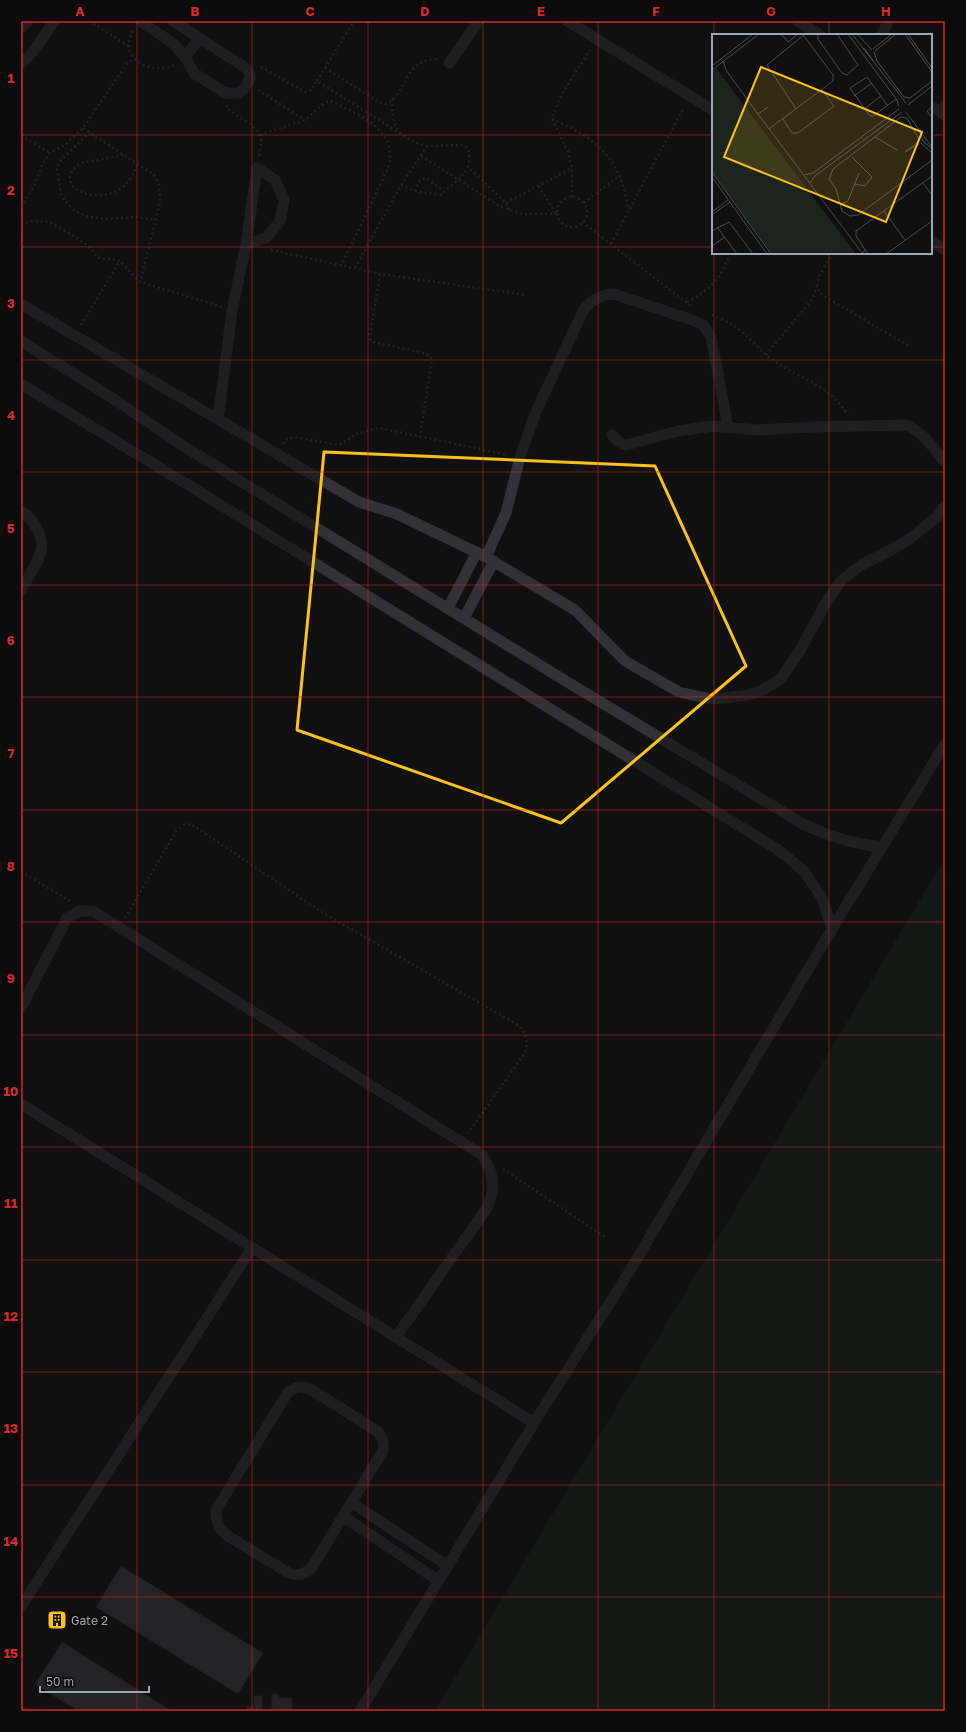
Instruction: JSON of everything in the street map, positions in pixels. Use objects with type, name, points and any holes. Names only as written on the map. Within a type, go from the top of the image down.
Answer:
[{"type":"street","points":[[21,28],[28,21]]},
{"type":"street","points":[[21,64],[31,54],[55,21]]},
{"type":"street","points":[[141,21],[167,38],[185,57],[195,74],[225,93],[238,93],[245,88],[250,79],[249,72],[238,63],[173,21]]},
{"type":"street","points":[[452,60],[479,21]]},
{"type":"street","points":[[567,21],[712,109]]},
{"type":"street","points":[[798,21],[818,34]]},
{"type":"street","points":[[882,34],[890,21]]},
{"type":"street","points":[[185,57],[200,38]]},
{"type":"street","points":[[218,419],[232,311],[246,244],[257,168],[275,180],[284,200],[280,221],[266,238],[246,244]]},
{"type":"street","points":[[932,242],[945,250]]},
{"type":"street","points":[[464,618],[486,557],[506,513],[520,457],[535,414],[583,311],[596,297],[606,294],[614,294],[703,325],[711,337],[728,428]]},
{"type":"street","points":[[21,304],[360,502],[398,514],[486,557],[575,610],[625,661],[668,687],[679,692],[701,698],[736,697],[760,691],[775,683],[782,677],[799,652],[828,599],[842,580],[860,565],[891,550],[912,537],[937,517],[945,506]]},
{"type":"street","points":[[21,341],[114,399],[185,447],[803,824],[828,836],[854,844],[882,847]]},
{"type":"street","points":[[21,384],[190,486],[780,851],[805,872],[822,898],[832,929]]},
{"type":"street","points":[[612,435],[619,442],[626,445],[695,428],[713,426],[757,430],[906,425],[915,429],[921,434],[945,462]]},
{"type":"street","points":[[21,511],[34,522],[42,545],[40,556],[21,590]]},
{"type":"street","points":[[448,608],[486,557]]},
{"type":"street","points":[[360,1711],[534,1423],[629,1272],[832,929],[945,744]]},
{"type":"street","points":[[21,1008],[68,918],[79,911],[93,911],[482,1155],[487,1162],[492,1177],[493,1189],[491,1200],[462,1246],[396,1337]]},
{"type":"street","points":[[21,1104],[534,1423]]},
{"type":"street","points":[[21,1606],[252,1248]]},
{"type":"street","points":[[292,1388],[309,1388],[378,1432],[382,1437],[384,1444],[383,1451],[352,1503],[312,1567],[306,1574],[297,1575],[289,1573],[226,1535],[220,1528],[216,1519],[216,1510],[288,1392],[292,1388]]},
{"type":"street","points":[[352,1503],[448,1566]]},
{"type":"street","points":[[344,1517],[439,1581]]},
{"type":"path","points":[[89,21],[130,47]]},
{"type":"path","points":[[141,21],[132,33],[130,47],[134,58],[146,67],[156,69],[172,67],[185,57]]},
{"type":"path","points":[[238,63],[247,63],[264,68],[305,92],[310,92],[352,21]]},
{"type":"path","points":[[572,197],[572,168],[568,152],[552,119],[560,97],[597,39]]},
{"type":"path","points":[[21,207],[33,188],[43,163],[50,153],[65,145],[83,128],[126,65],[134,58]]},
{"type":"path","points":[[325,68],[379,102],[389,103],[413,68],[419,63],[452,60]]},
{"type":"path","points":[[317,81],[414,142],[427,146],[464,145],[468,148],[468,167],[458,180],[441,195],[415,191],[401,185]]},
{"type":"path","points":[[248,84],[305,120]]},
{"type":"path","points":[[225,93],[225,103],[228,109],[257,130],[260,135],[261,140],[257,168]]},
{"type":"path","points":[[611,244],[690,96]]},
{"type":"path","points":[[393,99],[393,121],[398,132]]},
{"type":"path","points":[[260,135],[305,120],[324,103],[329,101],[366,118],[381,131],[391,154],[388,168],[341,266]]},
{"type":"path","points":[[552,119],[579,131],[602,150],[620,175],[629,210]]},
{"type":"path","points":[[83,128],[154,175],[159,185],[161,196],[140,282]]},
{"type":"path","points":[[90,132],[60,161],[57,169],[61,194],[64,201],[75,211],[89,217],[105,219],[136,216],[156,220]]},
{"type":"path","points":[[21,136],[50,153]]},
{"type":"path","points":[[355,268],[401,185],[427,146]]},
{"type":"path","points":[[124,155],[81,163],[71,175],[70,180],[72,187],[79,192],[88,194],[110,194],[118,191],[127,184],[134,175],[137,164]]},
{"type":"path","points":[[421,156],[492,202],[510,210],[523,214],[557,214]]},
{"type":"path","points":[[468,167],[506,203],[510,210]]},
{"type":"path","points":[[506,203],[572,168]]},
{"type":"path","points":[[584,203],[620,175]]},
{"type":"path","points":[[415,191],[420,180],[426,178],[444,191]]},
{"type":"path","points":[[539,186],[563,224],[574,227],[582,222],[586,215],[586,209],[584,203],[580,199],[572,197],[563,199],[559,203],[557,214]]},
{"type":"path","points":[[21,224],[33,221],[49,222],[91,248],[97,257],[120,261],[140,282],[232,311]]},
{"type":"path","points":[[582,222],[696,310]]},
{"type":"path","points":[[267,249],[380,274],[526,295]]},
{"type":"path","points":[[687,302],[702,294],[715,282],[725,268],[730,254]]},
{"type":"path","points":[[766,355],[813,298],[818,279],[832,254]]},
{"type":"path","points":[[75,335],[120,261]]},
{"type":"path","points":[[380,274],[370,339],[374,342],[427,354],[432,359],[420,437]]},
{"type":"path","points":[[817,285],[818,291],[822,295],[909,346]]},
{"type":"path","points":[[709,314],[731,324],[766,355],[790,371],[825,389],[842,406],[853,426]]},
{"type":"path","points":[[281,456],[284,442],[294,437],[339,445],[358,433],[379,428],[520,457]]},
{"type":"path","points":[[120,928],[177,830],[183,824],[191,824],[323,913],[518,1025],[527,1038],[525,1053],[462,1142]]},
{"type":"path","points":[[21,872],[86,910]]},
{"type":"path","points":[[502,1168],[605,1237]]},
{"type":"highlighted area","points":[[324,452],[655,466],[746,666],[561,823],[297,730]]},
{"type":"shaded area","points":[[945,858],[945,1711],[435,1711]]},
{"type":"building","points":[[121,1566],[263,1653],[238,1694],[96,1607]]},
{"type":"building","name":"Gate 2","points":[[54,1613],[65,1620],[60,1628],[49,1621]]},
{"type":"building","points":[[62,1642],[172,1711],[78,1711],[35,1684]]},
{"type":"building","points":[[272,1694],[279,1694],[279,1698],[292,1698],[292,1711],[272,1711]]},
{"type":"building","points":[[254,1696],[262,1696],[262,1711],[247,1711],[247,1706],[254,1706]]},
{"type":"building","points":[[21,1706],[29,1711],[21,1711]]},
{"type":"place","name":"Gate 2","points":[[57,1620]]}]
